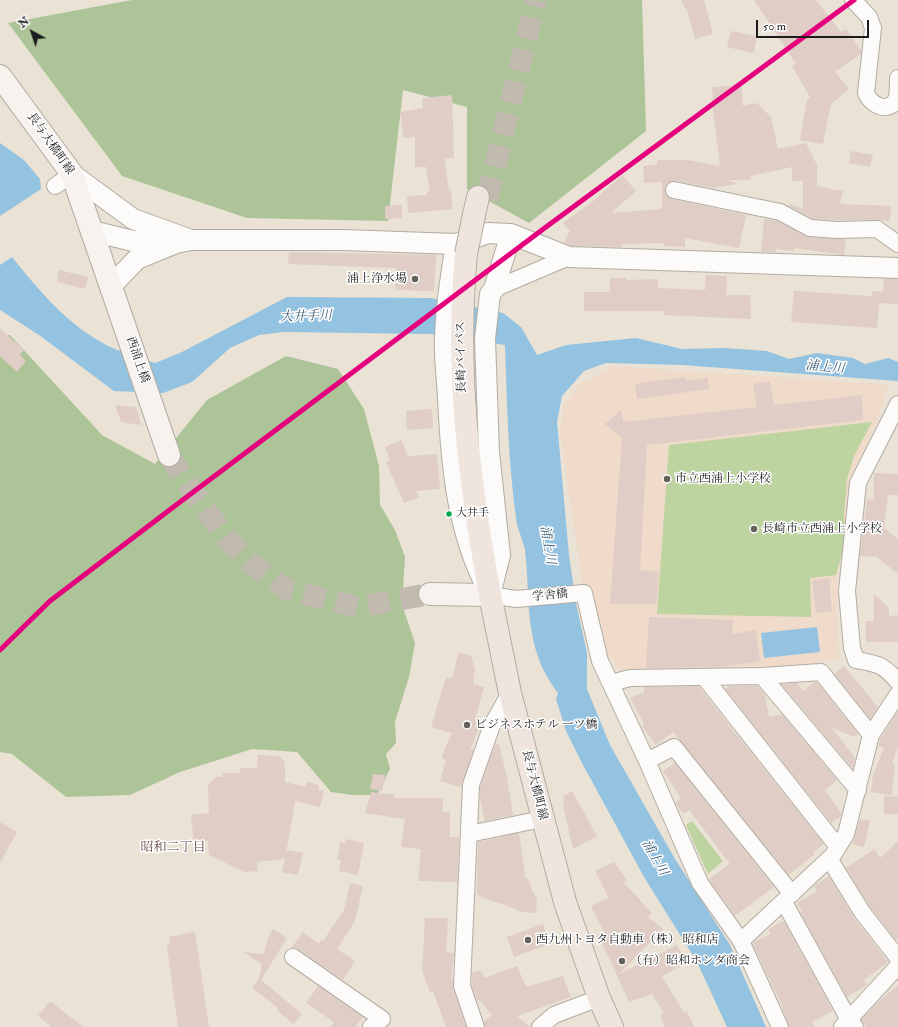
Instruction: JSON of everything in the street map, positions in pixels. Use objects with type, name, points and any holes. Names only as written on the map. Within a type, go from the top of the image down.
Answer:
[{"type":"main road","name":"長与大橋町線","points":[[0,76],[72,174],[111,286]]},
{"type":"main road","name":"長崎バイパス","points":[[481,207],[466,251],[474,292],[466,339],[463,400],[490,595]]},
{"type":"main road","name":"西浦上橋","points":[[111,286],[166,445]]},
{"type":"main road","points":[[430,594],[490,595]]},
{"type":"main road","name":"長与大橋町線","points":[[490,595],[510,693],[565,902],[599,998],[612,1027]]},
{"type":"street","points":[[853,0],[869,17],[872,28],[866,93],[868,98],[875,105],[884,107],[891,104],[897,97],[898,78]]},
{"type":"street","points":[[55,186],[72,174],[133,219],[184,242]]},
{"type":"street","points":[[674,190],[780,212],[810,228],[837,230],[877,229],[898,244]]},
{"type":"street","points":[[92,230],[133,241],[184,242],[344,240],[466,251],[488,233],[511,234],[569,257],[898,268]]},
{"type":"street","points":[[474,292],[511,234]]},
{"type":"street","points":[[111,286],[137,259],[184,242]]},
{"type":"street","points":[[474,292],[569,257]]},
{"type":"street","points":[[466,339],[451,462],[468,544],[490,595]]},
{"type":"street","points":[[466,339],[489,452],[500,556],[490,595]]},
{"type":"street","points":[[898,404],[858,483],[846,591],[852,648],[856,660],[874,663],[886,668],[898,682]]},
{"type":"street","name":"学舎橋","points":[[490,595],[516,599],[584,593],[600,661],[611,683]]},
{"type":"street","points":[[780,1027],[741,941],[700,883],[611,683],[630,678],[762,676],[821,672],[871,735]]},
{"type":"street","points":[[762,676],[858,790]]},
{"type":"street","points":[[704,677],[834,854],[862,912],[898,958]]},
{"type":"street","points":[[476,1027],[462,986],[470,785],[492,725],[510,693]]},
{"type":"street","points":[[741,941],[834,854],[846,834],[871,735],[898,694]]},
{"type":"street","points":[[647,761],[674,747],[788,898],[848,1024],[898,966]]},
{"type":"street","points":[[469,834],[542,818]]},
{"type":"street","points":[[293,957],[382,1019],[372,1027]]},
{"type":"street","points":[[540,1027],[554,1015],[599,998]]},
{"type":"shaded area","name":"長崎市立西浦上小学校","points":[[611,366],[888,384],[878,419],[854,474],[837,581],[839,659],[770,672],[619,672],[603,643],[584,593],[560,434],[563,406],[578,386]]},
{"type":"green space","points":[[132,0],[642,0],[646,131],[529,223],[467,189],[467,107],[403,90],[388,221],[247,218],[122,176],[8,23]]},
{"type":"green space","points":[[0,335],[10,335],[102,435],[155,464],[207,400],[286,356],[338,369],[364,409],[379,466],[380,505],[395,530],[405,557],[402,605],[415,643],[409,677],[395,722],[396,743],[386,754],[390,769],[377,795],[353,795],[331,792],[297,752],[252,749],[180,772],[130,795],[66,797],[12,754],[0,752]]},
{"type":"green space","name":"長崎市立西浦上小学校","points":[[872,422],[854,456],[847,479],[844,514],[845,544],[836,575],[810,578],[811,617],[657,614],[669,445]]},
{"type":"green space","points":[[692,821],[723,861],[708,874],[686,825]]},
{"type":"water","points":[[0,143],[24,160],[40,179],[41,189],[0,216]]},
{"type":"water","points":[[12,257],[46,297],[85,332],[115,349],[155,363],[180,353],[287,297],[431,298],[503,313],[521,327],[537,355],[566,345],[636,338],[682,349],[725,348],[767,351],[789,359],[817,353],[853,358],[865,364],[888,358],[898,362],[898,381],[682,365],[606,363],[584,371],[562,396],[557,422],[569,555],[576,603],[587,653],[587,689],[610,745],[675,859],[730,945],[766,1027],[727,1027],[697,962],[644,877],[566,731],[556,699],[558,693],[547,676],[539,659],[531,624],[525,550],[517,522],[513,497],[508,432],[505,345],[429,334],[284,332],[259,335],[230,348],[192,382],[163,393],[114,391],[39,335],[0,310],[0,265]]},
{"type":"water","points":[[817,627],[820,652],[764,658],[761,633]]},
{"type":"building","points":[[681,0],[704,0],[713,34],[695,39],[688,13]]},
{"type":"building","points":[[754,0],[816,0],[841,32],[846,29],[861,50],[861,54],[835,72],[849,89],[831,104],[823,144],[800,140],[807,100],[810,97],[792,66],[796,64]]},
{"type":"building","points":[[731,31],[757,36],[754,53],[727,47]]},
{"type":"building","points":[[741,85],[743,106],[757,103],[771,117],[778,149],[806,143],[817,165],[817,186],[828,188],[830,191],[830,189],[843,191],[840,204],[891,206],[890,221],[813,219],[789,206],[790,204],[803,209],[803,181],[792,181],[792,167],[750,176],[751,180],[727,180],[737,184],[713,188],[676,181],[667,184],[665,193],[672,199],[746,215],[739,248],[685,238],[685,247],[664,246],[664,243],[622,244],[622,247],[571,246],[564,242],[570,231],[563,223],[593,201],[622,175],[636,191],[611,213],[662,209],[662,182],[644,183],[643,166],[657,165],[657,160],[687,160],[720,166],[712,100],[712,87]]},
{"type":"building","points":[[452,95],[454,158],[444,158],[449,190],[451,190],[452,209],[408,213],[407,196],[427,195],[427,192],[430,191],[426,167],[415,167],[415,137],[404,138],[400,112],[423,108],[422,98]]},
{"type":"building","points":[[851,151],[873,155],[870,167],[849,163]]},
{"type":"building","points":[[402,205],[402,218],[385,219],[385,206]]},
{"type":"building","points":[[764,219],[777,221],[809,237],[846,239],[844,255],[794,248],[794,251],[776,249],[776,252],[761,252]]},
{"type":"building","name":"浦上浄水場","points":[[289,252],[436,255],[434,291],[395,290],[396,268],[288,264]]},
{"type":"building","points":[[59,270],[88,277],[85,289],[57,282]]},
{"type":"building","points":[[706,275],[727,276],[726,295],[750,295],[751,319],[663,315],[664,311],[584,311],[584,292],[610,292],[610,278],[626,278],[626,280],[658,279],[658,288],[705,290]]},
{"type":"building","points":[[884,279],[898,279],[898,304],[879,303],[877,328],[791,322],[794,291],[872,296],[872,291],[883,292]]},
{"type":"building","points":[[0,328],[24,350],[20,355],[26,361],[17,372],[0,356]]},
{"type":"building","points":[[685,377],[686,381],[708,378],[709,389],[637,399],[635,384]]},
{"type":"building","points":[[770,381],[774,405],[862,395],[863,420],[647,445],[640,570],[659,572],[656,604],[610,604],[622,438],[605,424],[621,410],[623,422],[757,407],[753,384]]},
{"type":"building","points":[[115,405],[136,407],[141,425],[121,422]]},
{"type":"building","points":[[432,409],[433,428],[407,430],[406,411]]},
{"type":"building","points":[[401,440],[408,456],[437,454],[440,489],[416,491],[419,497],[404,503],[386,462],[390,460],[385,447]]},
{"type":"building","points":[[874,473],[898,474],[898,495],[888,495],[884,528],[898,539],[898,574],[877,557],[860,556],[867,499],[874,500]]},
{"type":"building","points":[[829,578],[832,611],[816,613],[812,580]]},
{"type":"building","points":[[874,594],[889,608],[889,616],[898,615],[898,642],[866,642],[866,621],[874,621]]},
{"type":"building","points":[[649,617],[733,620],[732,634],[756,630],[760,661],[720,667],[646,668]]},
{"type":"building","points":[[459,652],[471,656],[475,670],[473,684],[484,687],[475,719],[482,721],[470,750],[474,749],[461,787],[440,781],[446,760],[441,758],[452,733],[431,727],[446,677],[452,678]]},
{"type":"building","points":[[844,666],[878,707],[870,719],[834,674]]},
{"type":"building","points":[[814,682],[817,682],[858,734],[855,737],[832,728],[855,758],[853,769],[781,684],[797,683],[803,691]]},
{"type":"building","points":[[698,686],[824,844],[813,852],[815,854],[789,875],[673,732],[656,745],[642,726],[644,724],[630,698],[644,692],[644,687]]},
{"type":"building","points":[[729,686],[758,686],[765,695],[769,717],[782,714],[837,780],[825,790],[841,813],[841,816],[831,823],[725,689]]},
{"type":"building","points":[[898,711],[898,747],[892,763],[895,764],[892,795],[871,792],[873,775],[884,748],[878,746],[880,740]]},
{"type":"building","points":[[499,744],[507,778],[513,815],[485,821],[480,799],[480,787],[495,745]]},
{"type":"building","points":[[258,755],[279,756],[285,762],[285,782],[306,787],[307,782],[319,785],[318,790],[324,791],[320,807],[295,801],[287,850],[303,853],[298,875],[282,872],[285,859],[257,862],[258,871],[244,872],[209,855],[208,841],[194,843],[191,815],[209,813],[208,785],[216,777],[223,777],[223,773],[240,773],[240,768],[257,768]]},
{"type":"building","points":[[675,763],[774,887],[735,916],[709,879],[730,864],[689,810],[684,814],[675,803],[681,798],[663,771]]},
{"type":"building","points":[[373,774],[385,775],[382,791],[370,789]]},
{"type":"building","points":[[572,791],[597,836],[573,849],[563,805],[564,796]]},
{"type":"building","points":[[371,792],[395,795],[394,798],[443,798],[443,812],[450,811],[450,837],[459,837],[457,882],[418,881],[421,849],[401,847],[405,819],[365,813]]},
{"type":"building","points":[[884,796],[898,797],[898,814],[884,814]]},
{"type":"building","points":[[860,819],[870,821],[864,847],[852,844]]},
{"type":"building","points":[[0,822],[17,832],[0,863]]},
{"type":"building","points":[[519,833],[525,877],[529,879],[531,888],[537,899],[536,913],[516,911],[516,909],[484,898],[477,894],[478,842]]},
{"type":"building","points":[[346,839],[364,843],[358,875],[339,871],[341,860],[337,859],[340,842],[345,843]]},
{"type":"building","points":[[898,841],[898,938],[896,940],[870,907],[846,868],[874,849],[880,858]]},
{"type":"building","points":[[614,862],[627,880],[624,883],[652,913],[648,917],[663,929],[619,974],[677,945],[687,963],[662,976],[684,1013],[687,1011],[694,1027],[665,1027],[660,1015],[664,1013],[652,994],[629,1002],[598,934],[604,932],[591,906],[609,898],[595,871]]},
{"type":"building","points":[[829,876],[854,918],[888,962],[864,980],[867,985],[847,997],[800,912],[802,911],[797,903],[817,891],[814,886]]},
{"type":"building","points":[[350,883],[363,886],[355,921],[337,949],[355,961],[343,980],[298,949],[292,947],[303,932],[319,944],[321,940],[323,941],[344,910]]},
{"type":"building","points":[[425,918],[448,918],[446,952],[454,953],[451,980],[453,979],[453,989],[466,1027],[446,1027],[433,991],[430,992],[422,971]]},
{"type":"building","points":[[784,921],[833,1011],[812,1022],[815,1027],[789,1027],[780,1001],[752,943],[771,934],[768,929]]},
{"type":"building","name":"西九州トヨタ自動車（株） 昭和店","points":[[543,924],[549,944],[514,957],[507,937]]},
{"type":"building","points":[[273,929],[287,938],[261,980],[302,1014],[293,1024],[277,1010],[278,1008],[252,988],[259,979],[262,964],[243,952],[264,954],[268,938]]},
{"type":"building","points":[[195,932],[209,1027],[178,1027],[167,946],[170,944],[169,937]]},
{"type":"building","points":[[517,966],[526,987],[563,976],[571,997],[517,1016],[530,1027],[485,1027],[484,1022],[492,1015],[479,1000],[477,1001],[472,985],[472,973],[480,970],[485,978]]},
{"type":"building","points":[[898,985],[898,1027],[866,1027],[861,1020],[877,1003]]},
{"type":"building","points":[[318,986],[363,1017],[355,1027],[330,1027],[334,1022],[306,1003]]},
{"type":"building","points":[[50,1001],[83,1027],[52,1027],[38,1016]]},
{"type":"tunnel","points":[[487,199],[536,0]]},
{"type":"tunnel","points":[[169,455],[182,477],[227,539],[251,563],[288,590],[358,607],[430,594]]},
{"type":"transit line","points":[[0,650],[50,601],[180,502],[546,227],[854,0]]},
{"type":"place","name":"浦上浄水場","points":[[415,279]]},
{"type":"place","name":"市立西浦上小学校","points":[[667,479]]},
{"type":"place","name":"大井手","points":[[449,514]]},
{"type":"place","name":"長崎市立西浦上小学校","points":[[754,529]]},
{"type":"place","name":"ビジネスホテル 一ツ橋","points":[[467,725]]},
{"type":"place","name":"西九州トヨタ自動車（株） 昭和店","points":[[528,940]]},
{"type":"place","name":"（有）昭和ホンダ商会","points":[[622,961]]},
{"type":"district","name":"昭和二丁目","points":[[173,848]]},
{"type":"water label","name":"大井手川","points":[[306,317]]},
{"type":"water label","name":"浦上川","points":[[825,368]]},
{"type":"water label","name":"浦上川","points":[[547,545]]},
{"type":"water label","name":"浦上川","points":[[654,858]]}]
